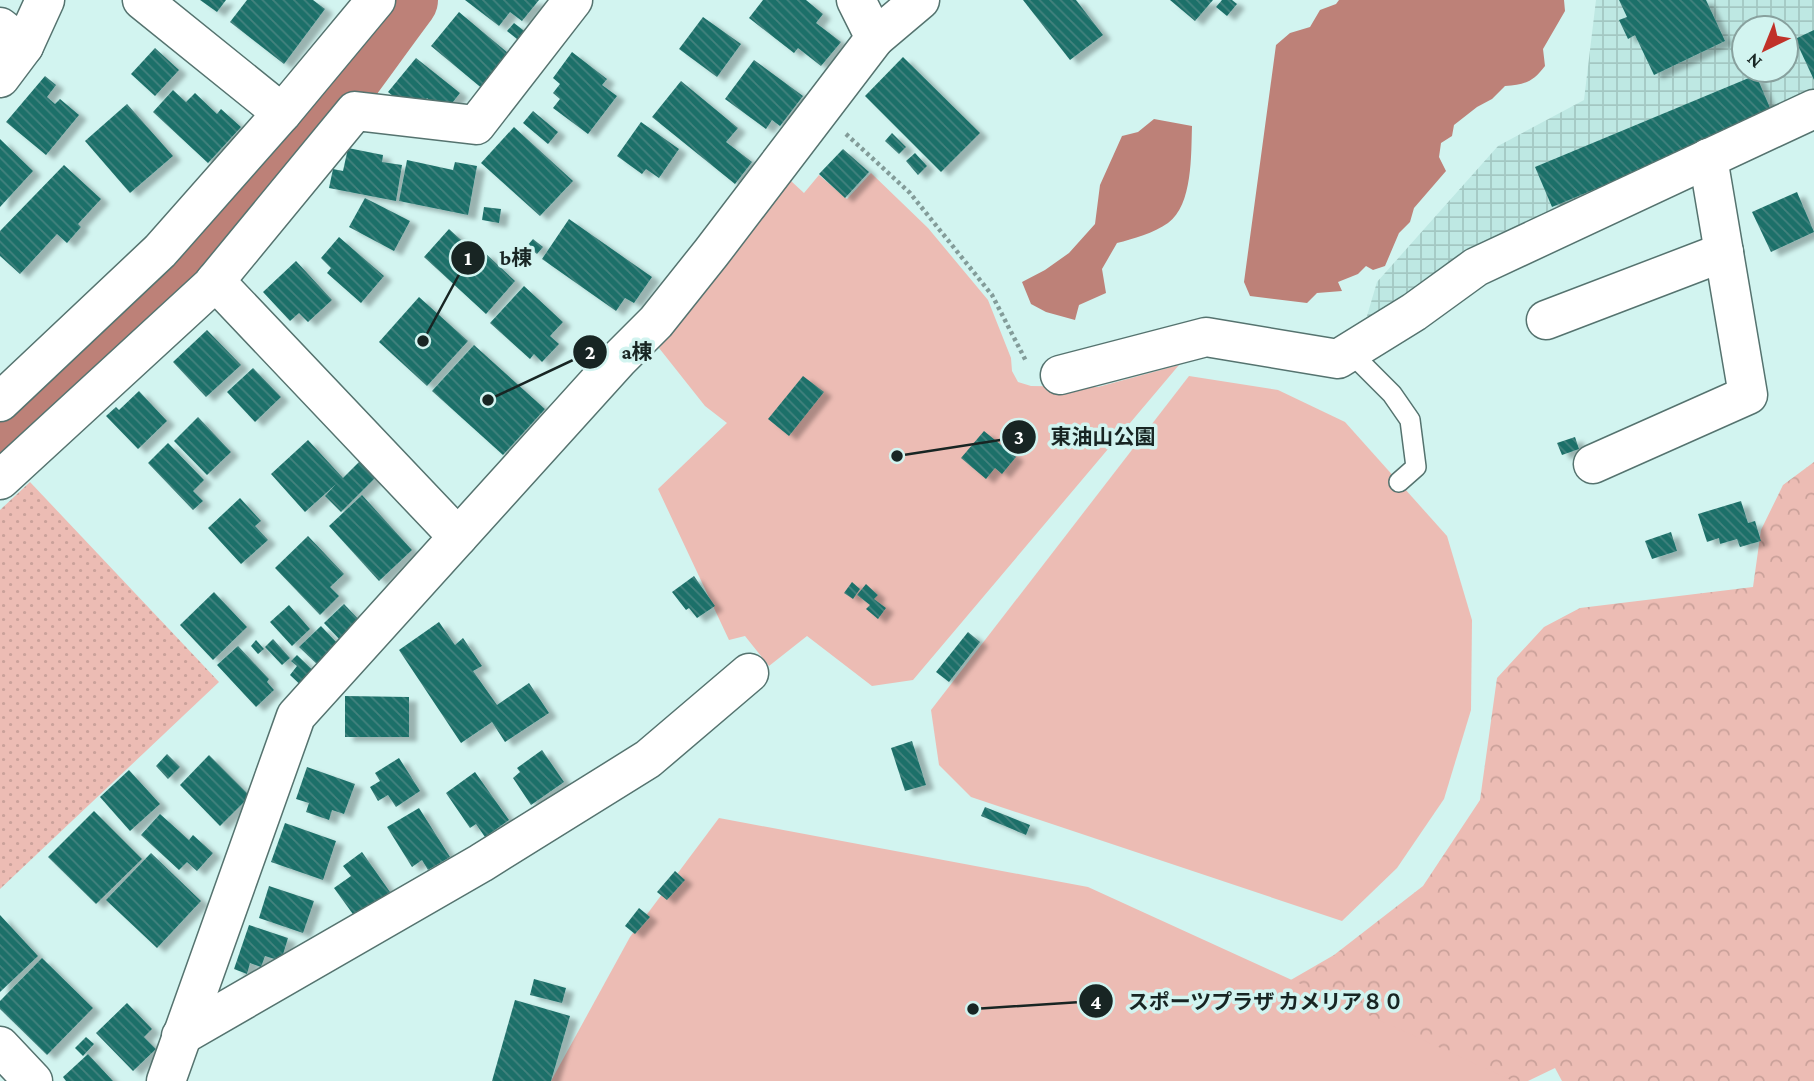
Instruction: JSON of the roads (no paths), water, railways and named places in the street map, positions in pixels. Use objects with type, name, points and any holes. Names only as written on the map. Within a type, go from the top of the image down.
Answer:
[{"type":"street","points":[[0,78],[12,36],[45,0]]},
{"type":"street","points":[[142,0],[282,113]]},
{"type":"street","points":[[0,402],[161,251],[282,113],[376,0]]},
{"type":"street","points":[[0,480],[207,286],[355,111],[476,125],[573,0]]},
{"type":"street","points":[[856,0],[875,38]]},
{"type":"street","points":[[166,1081],[296,716],[619,359],[656,322],[875,38],[920,0]]},
{"type":"street","points":[[1060,375],[1206,337],[1338,359],[1414,312],[1476,267],[1814,109]]},
{"type":"street","points":[[1593,464],[1748,395],[1708,158]]},
{"type":"street","points":[[161,251],[207,286],[458,537]]},
{"type":"street","points":[[1546,320],[1724,252]]},
{"type":"street","points":[[181,1036],[481,863],[648,759],[749,673]]},
{"type":"street","points":[[0,1046],[33,1081]]},
{"type":"lane","points":[[1350,352],[1392,394],[1410,420],[1416,467],[1399,482]]},
{"type":"waterway","points":[[0,440],[148,302],[253,194],[317,118],[405,0]]},
{"type":"place","name":"b棟","points":[[423,341]]},
{"type":"place","name":"a棟","points":[[488,400]]},
{"type":"place","name":"東油山公園","points":[[897,456]]},
{"type":"place","name":"スポーツプラザ カメリア８０","points":[[973,1009]]}]
